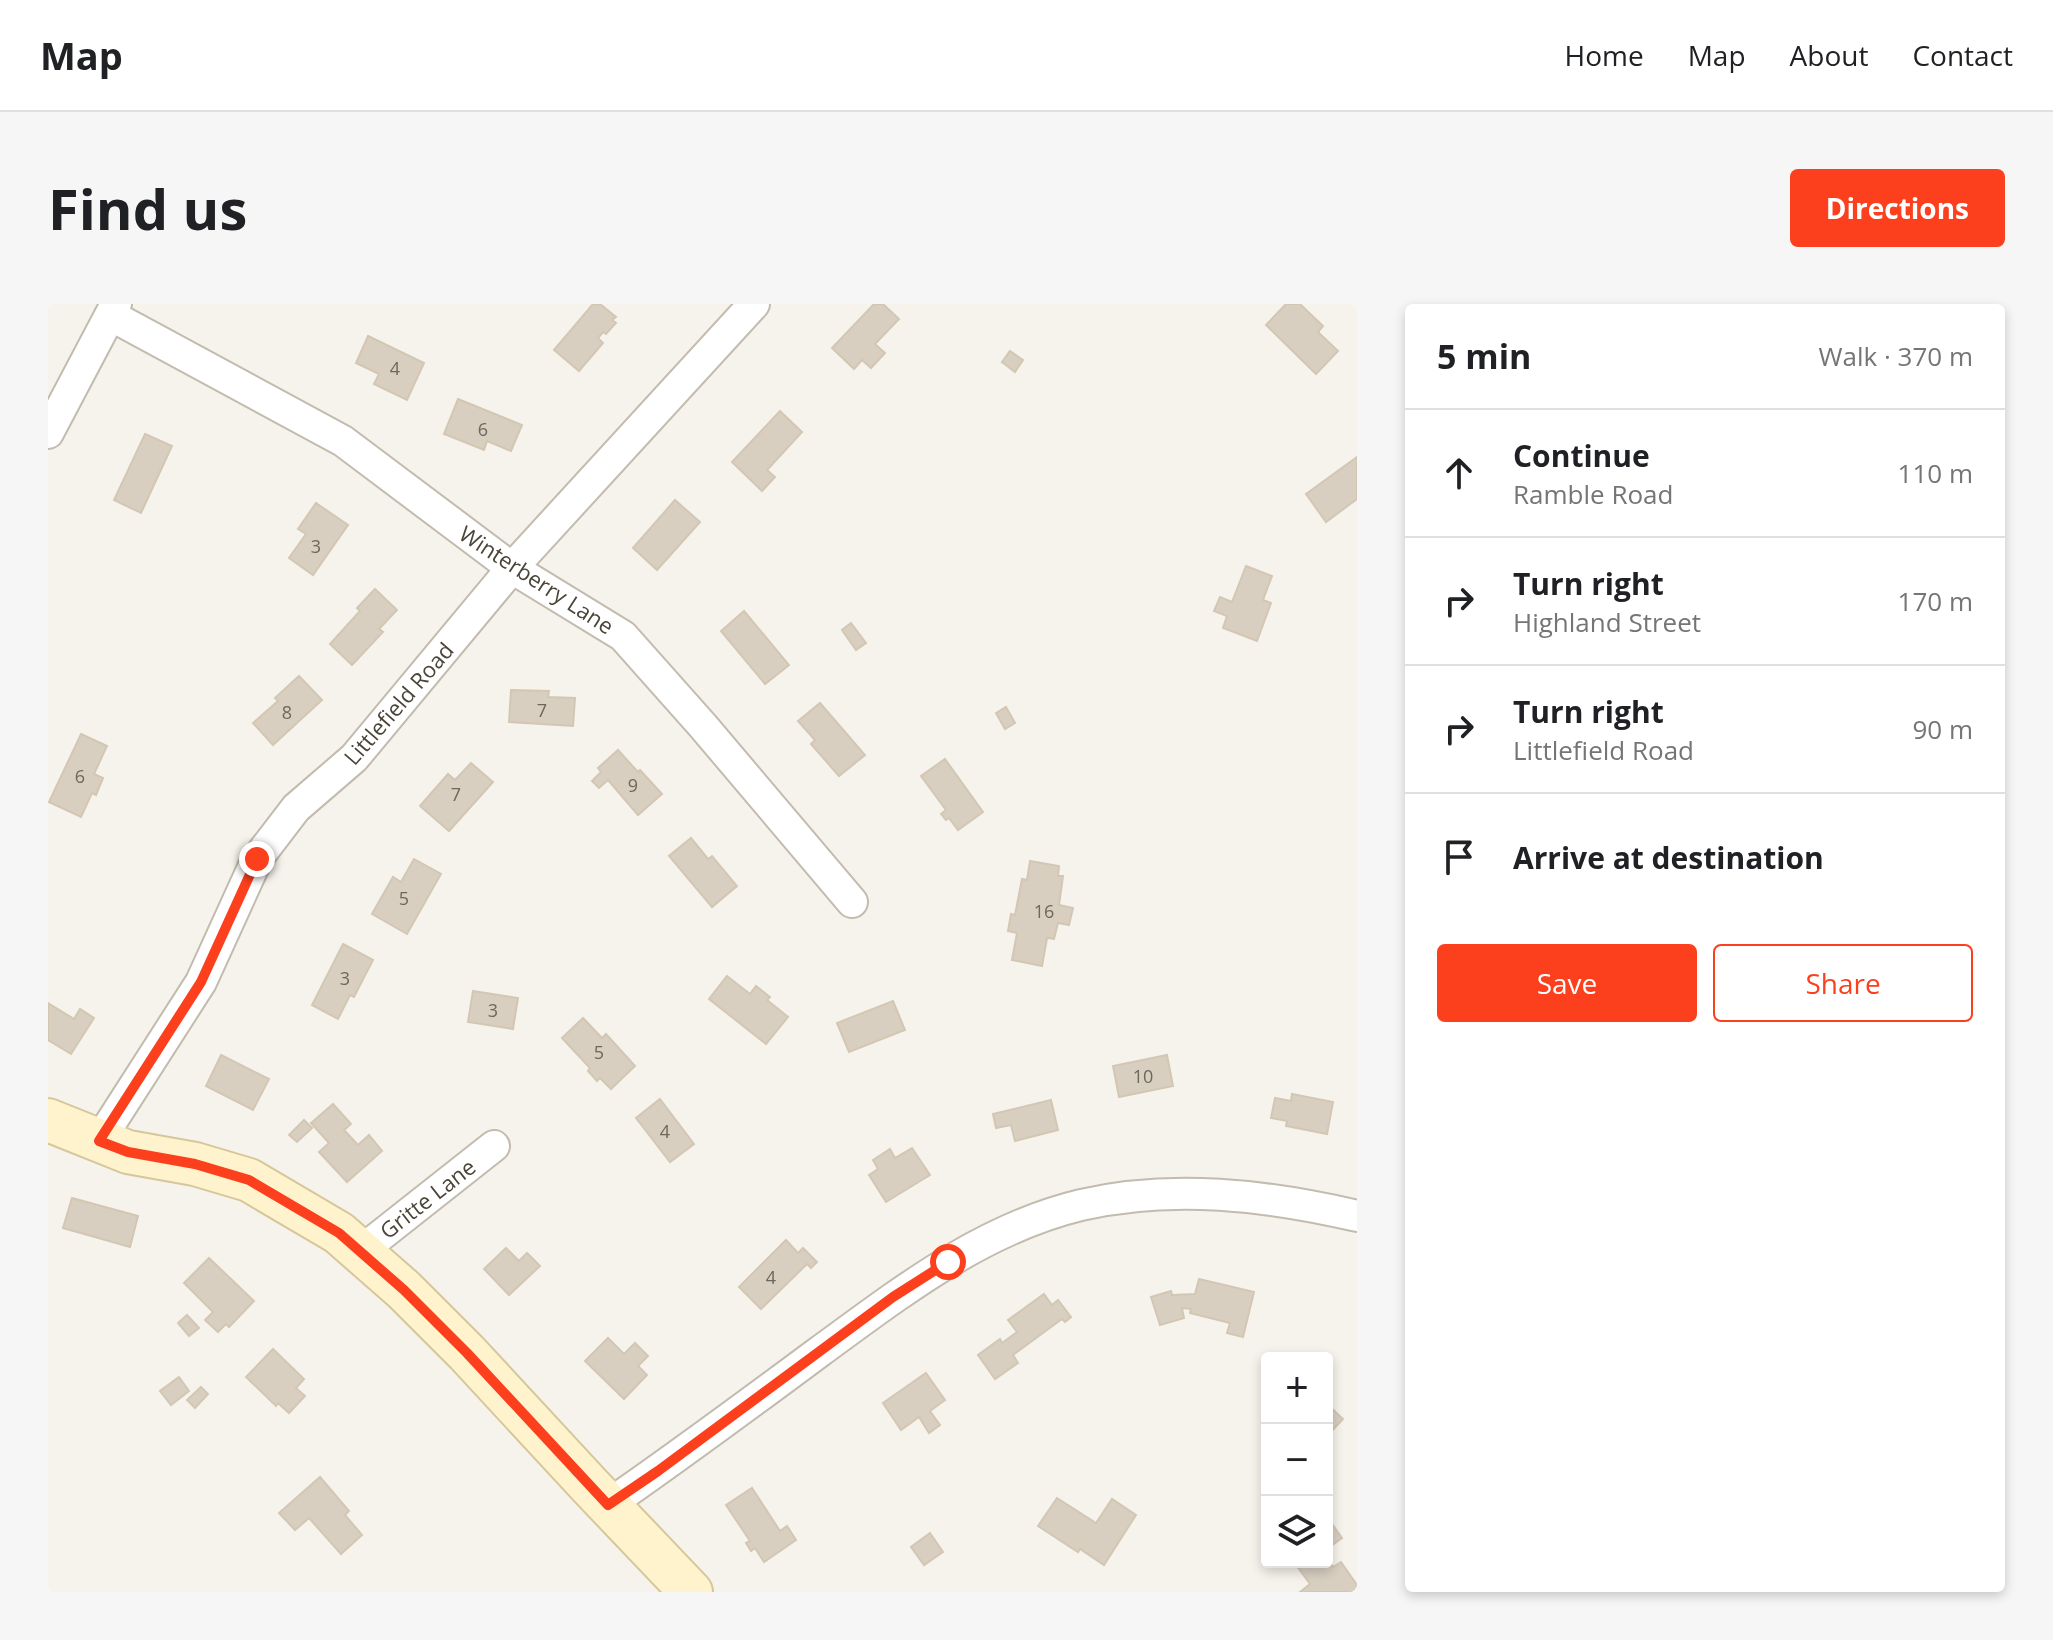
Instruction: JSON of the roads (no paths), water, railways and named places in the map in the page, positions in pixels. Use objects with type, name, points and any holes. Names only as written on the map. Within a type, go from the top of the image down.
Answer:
[{"type":"street","name":"Littlefield Road","points":[[99,1141],[201,982],[257,859],[296,808],[354,758],[512,568],[754,304]]},
{"type":"street","name":"Winterberry Lane","points":[[114,310],[343,441],[512,568],[623,636],[852,902]]},
{"type":"street","points":[[48,433],[114,310]]},
{"type":"street","points":[[48,1120],[128,1152],[195,1164],[249,1180],[325,1223],[404,1290],[467,1353],[691,1592]]},
{"type":"street","name":"Gritte Lane","points":[[361,1251],[494,1146]]},
{"type":"street","points":[[608,1505],[920,1278],[1012,1228],[1045,1215],[1122,1198],[1208,1194],[1278,1200],[1357,1216]]}]
